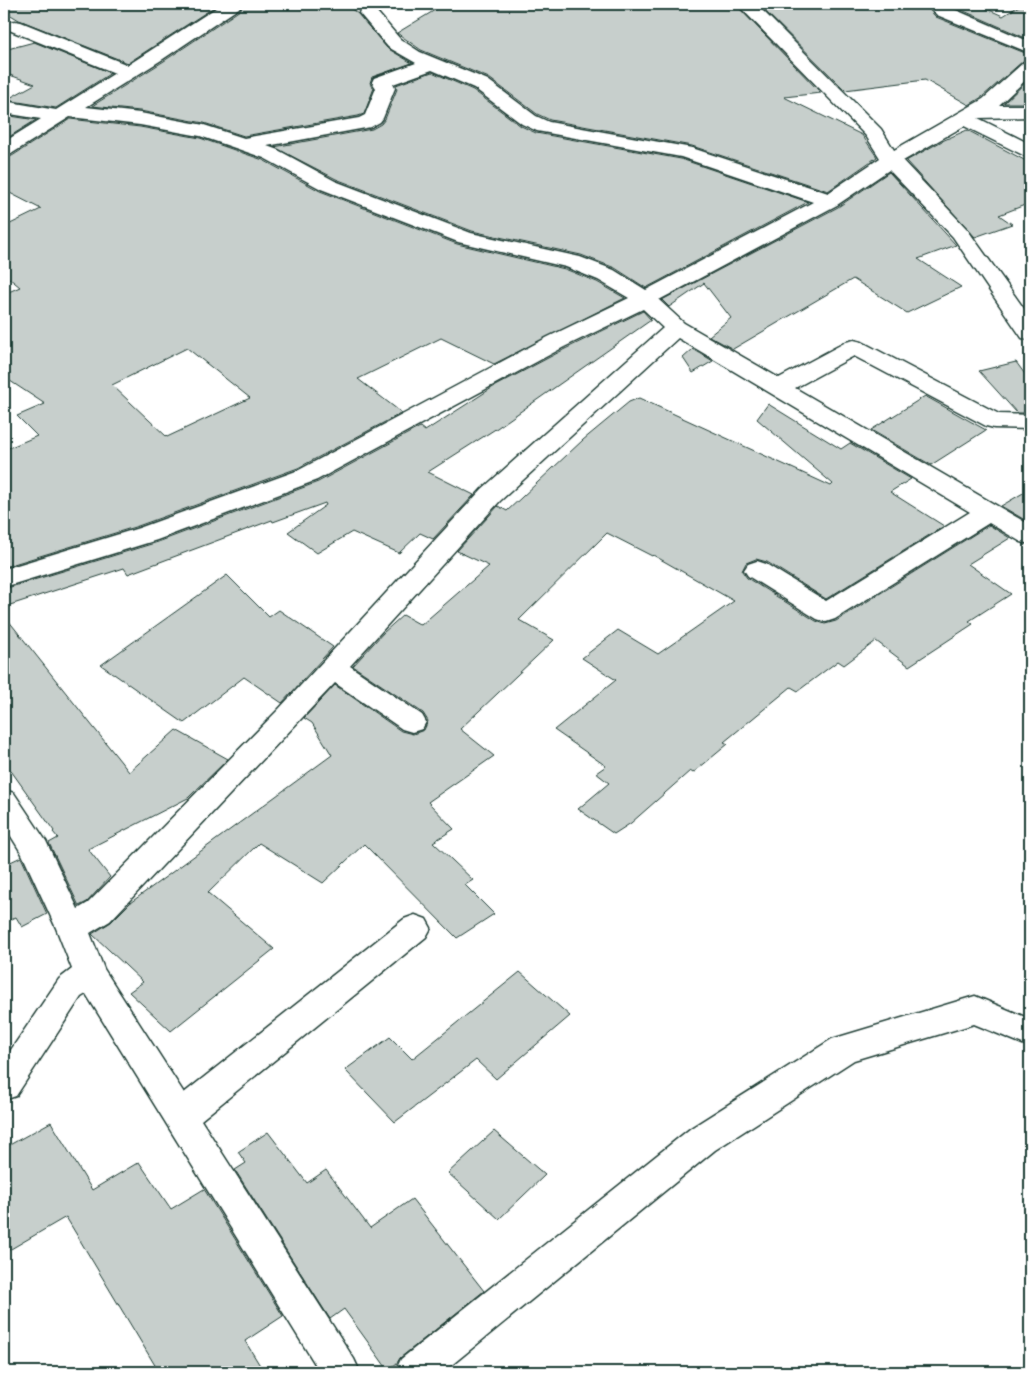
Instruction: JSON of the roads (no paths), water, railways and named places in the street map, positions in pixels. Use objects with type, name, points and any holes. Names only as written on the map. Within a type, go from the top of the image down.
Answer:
[{"type":"street","points":[[4,150],[129,72],[232,4]]},
{"type":"street","points":[[372,4],[368,13],[394,43],[414,56],[481,84],[530,120],[544,127],[685,152],[830,200]]},
{"type":"street","points":[[746,4],[874,133],[892,160],[960,233],[1030,333]]},
{"type":"street","points":[[935,4],[943,11],[1030,48]]},
{"type":"street","points":[[15,26],[129,72]]},
{"type":"street","points":[[242,145],[364,123],[373,118],[386,88],[381,82],[434,63]]},
{"type":"street","points":[[4,578],[148,534],[308,475],[556,342],[645,299],[830,200],[892,160],[990,103],[1030,66]]},
{"type":"street","points":[[4,107],[63,114],[140,119],[204,132],[271,154],[328,185],[465,238],[572,262],[606,274],[645,299],[676,328],[1030,536]]},
{"type":"street","points":[[969,115],[1030,111]]},
{"type":"street","points":[[969,115],[1030,151]]},
{"type":"street","points":[[72,928],[99,912],[333,668],[492,495],[676,328]]},
{"type":"street","points":[[778,388],[854,348],[994,421],[1030,422]]},
{"type":"street","points":[[757,570],[826,613],[990,511]]},
{"type":"street","points":[[333,668],[412,722]]},
{"type":"street","points":[[4,801],[35,849],[72,928],[90,974],[341,1372]]},
{"type":"street","points":[[180,1116],[415,928]]},
{"type":"street","points":[[4,1086],[70,988],[90,974]]},
{"type":"street","points":[[414,1372],[703,1138],[844,1049],[974,1010],[1030,1034]]}]
